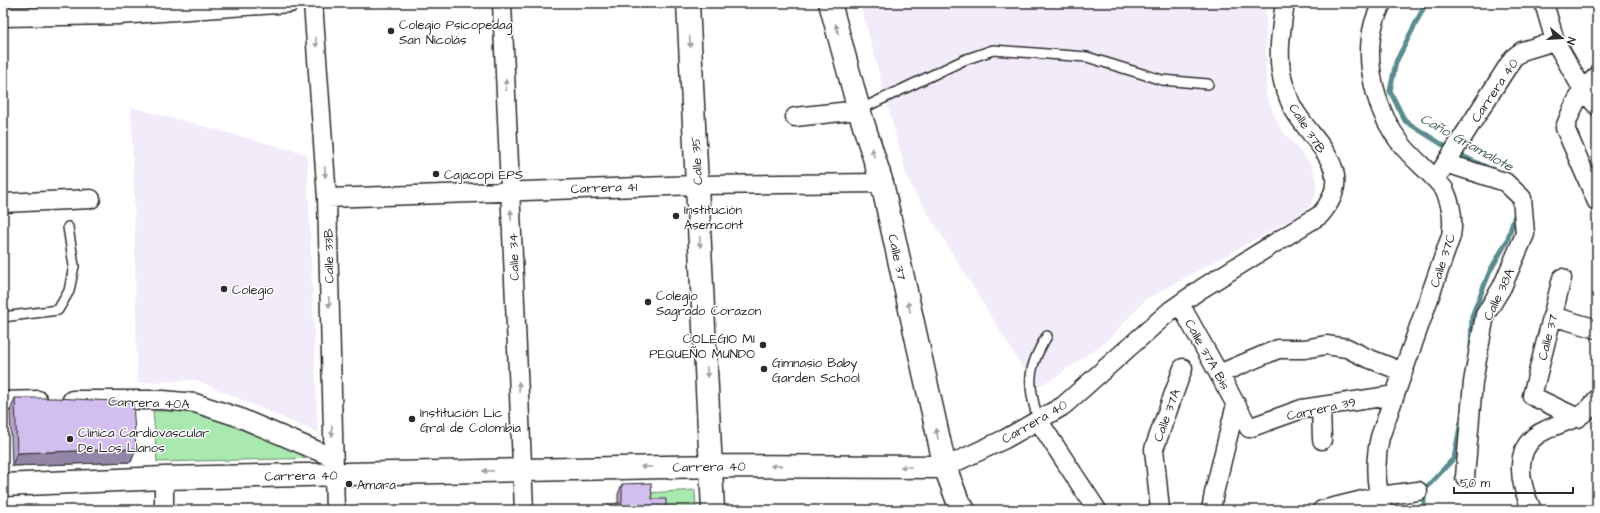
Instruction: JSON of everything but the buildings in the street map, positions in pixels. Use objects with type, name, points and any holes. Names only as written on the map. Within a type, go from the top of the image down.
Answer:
[{"type":"street","points":[[3,17],[119,9],[290,3]]},
{"type":"street","name":"Calle 33B","points":[[314,3],[327,198],[335,510]]},
{"type":"street","name":"Calle 34","points":[[502,3],[524,510]]},
{"type":"street","name":"Calle 35","points":[[688,3],[713,510]]},
{"type":"street","name":"Calle 37","points":[[830,3],[859,110],[882,183],[945,467],[957,499],[964,510]]},
{"type":"street","name":"Calle 37B","points":[[1285,3],[1279,55],[1284,83],[1292,107],[1332,165],[1336,191],[1331,203]]},
{"type":"street","name":"Calle 37C","points":[[1381,503],[1375,467],[1376,452],[1451,236],[1453,217],[1444,188],[1402,145],[1392,131],[1378,100],[1371,66],[1371,45],[1374,24],[1382,3]]},
{"type":"street","points":[[1544,3],[1555,41],[1583,90],[1597,105]]},
{"type":"street","name":"Carrera 40","points":[[1436,179],[1513,58],[1522,51],[1555,41]]},
{"type":"street","points":[[1597,76],[1583,90],[1572,108],[1565,128],[1597,202]]},
{"type":"street","points":[[795,117],[859,110]]},
{"type":"street","name":"Calle 38A","points":[[1448,160],[1505,182],[1522,198],[1525,234],[1502,287],[1485,315],[1473,382],[1465,477]]},
{"type":"street","name":"Carrera 41","points":[[327,198],[510,190],[697,185],[882,183]]},
{"type":"street","points":[[3,203],[91,198]]},
{"type":"street","name":"Carrera 40","points":[[3,485],[164,478],[333,466],[522,470],[712,466],[945,467],[1005,439],[1068,402],[1180,304],[1200,289],[1320,215],[1331,203]]},
{"type":"street","name":"Calle 37","points":[[1562,278],[1532,396],[1578,418]]},
{"type":"street","name":"Calle 37A Bis","points":[[1180,304],[1249,428]]},
{"type":"street","points":[[1552,316],[1597,329]]},
{"type":"street","points":[[1219,374],[1278,349],[1304,349],[1326,345],[1347,348],[1403,372]]},
{"type":"street","name":"Calle 37A","points":[[1160,510],[1154,449],[1183,368]]},
{"type":"street","name":"Carrera 39","points":[[1249,428],[1302,410],[1395,395]]},
{"type":"street","points":[[1532,510],[1525,495],[1520,474],[1522,458],[1528,443],[1545,430],[1578,418],[1588,411],[1597,399]]},
{"type":"street","name":"Carrera 40A","points":[[3,401],[163,400],[195,403],[238,418],[333,466]]},
{"type":"street","name":"Calle 37A Bis","points":[[1211,510],[1236,404]]},
{"type":"street","points":[[1321,406],[1322,440]]},
{"type":"street","points":[[1038,420],[1098,510]]},
{"type":"street","points":[[164,478],[164,510]]},
{"type":"street","points":[[1322,510],[1381,503],[1418,491]]},
{"type":"lane","points":[[859,110],[964,60],[993,50],[1087,57],[1162,80],[1208,84]]},
{"type":"lane","points":[[3,317],[58,310],[69,291],[74,266],[68,227]]},
{"type":"lane","points":[[1038,420],[1030,392],[1031,368],[1038,351],[1047,336]]},
{"type":"shaded area","points":[[860,3],[1266,3],[1266,95],[1280,128],[1311,164],[1317,180],[1316,195],[1309,207],[1296,217],[1146,299],[1109,339],[1059,375],[1035,388],[908,181]]},
{"type":"shaded area","name":"Colegio","points":[[131,107],[307,154],[318,433],[196,380],[137,383]]},
{"type":"green space","points":[[153,411],[204,411],[321,458],[157,462]]},
{"type":"green space","points":[[695,490],[696,510],[648,509],[647,493]]},
{"type":"waterway","name":"Caño Gramalote","points":[[1426,3],[1396,62],[1390,91],[1405,121],[1454,152],[1488,168]]},
{"type":"waterway","name":"Caño Gramalote","points":[[1471,347],[1472,316],[1490,271],[1507,241],[1516,212]]},
{"type":"waterway","name":"Caño Gramalote","points":[[1424,510],[1424,490],[1454,458],[1461,422]]},
{"type":"place","name":"Colegio Psicopedag San Nicolás","points":[[391,31]]},
{"type":"place","name":"Cajacopi EPS","points":[[436,174]]},
{"type":"place","name":"Institución Asemcont","points":[[676,216]]},
{"type":"place","name":"Colegio","points":[[224,289]]},
{"type":"place","name":"Colegio Sagrado Corazon","points":[[648,302]]},
{"type":"place","name":"COLEGIO MI PEQUEÑO MUNDO","points":[[763,345]]},
{"type":"place","name":"Gimnasio Baby Garden School","points":[[764,369]]},
{"type":"place","name":"Institución Lic Gral de Colombia","points":[[412,419]]},
{"type":"place","name":"Clinica Cardiovascular De Los Llanos","points":[[70,439]]},
{"type":"place","name":"Amara","points":[[349,484]]}]
